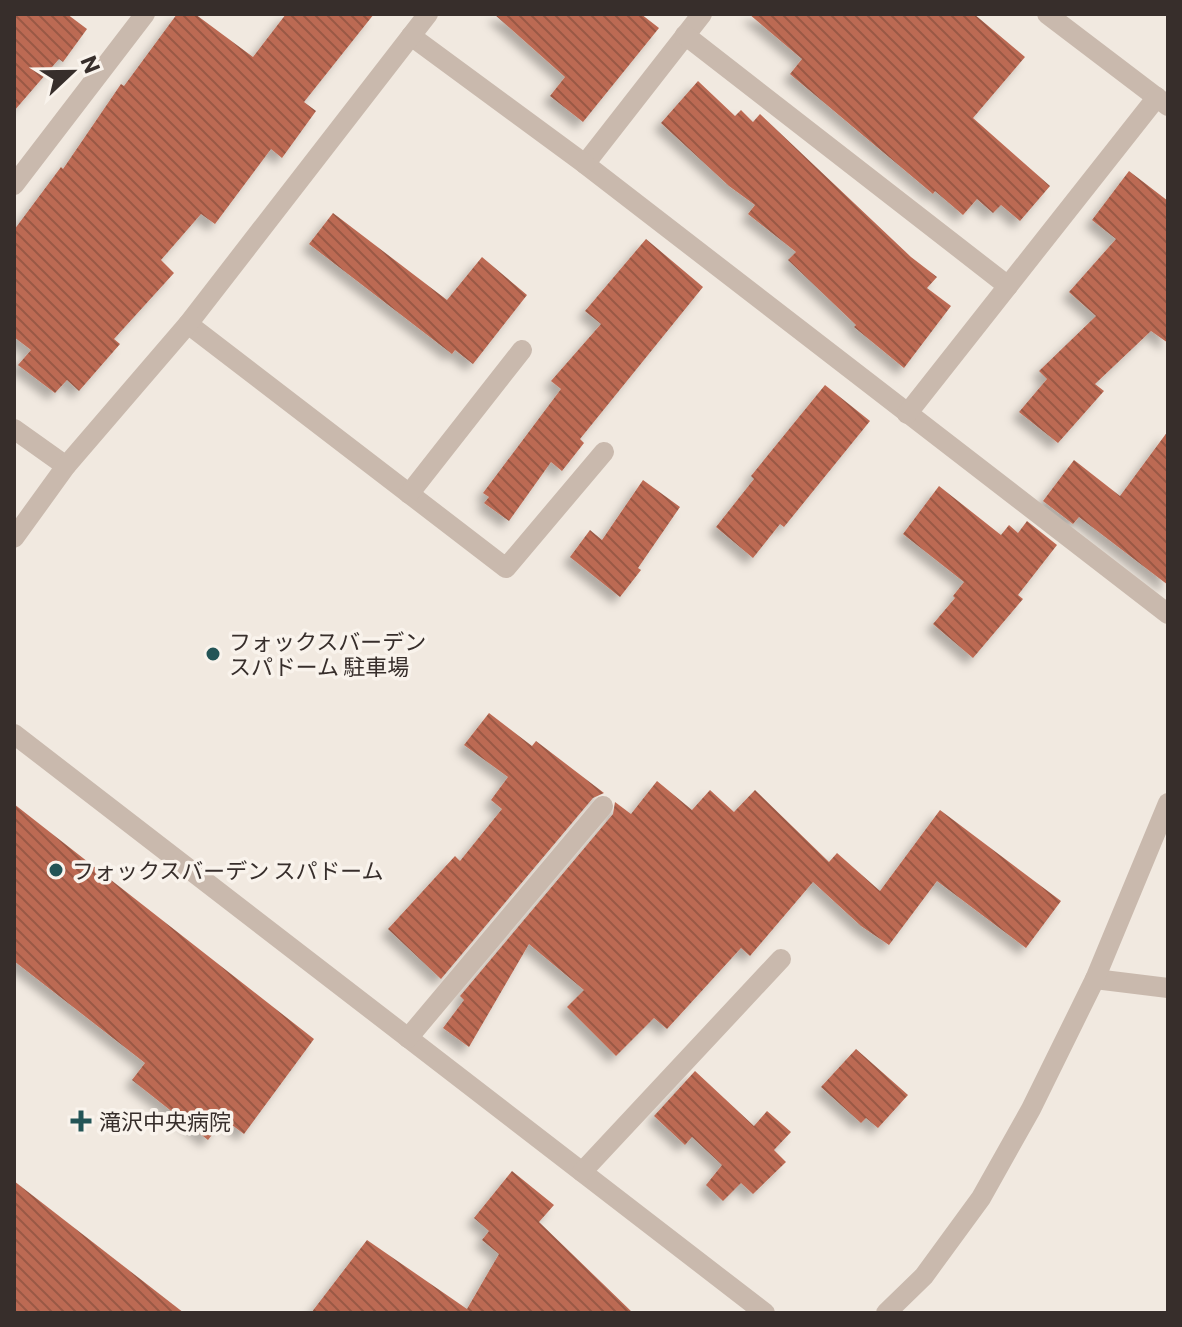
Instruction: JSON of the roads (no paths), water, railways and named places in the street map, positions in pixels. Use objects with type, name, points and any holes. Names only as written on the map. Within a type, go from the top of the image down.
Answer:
[{"type":"street","points":[[14,185],[145,14]]},
{"type":"street","points":[[14,538],[66,466],[188,324],[428,14]]},
{"type":"street","points":[[585,164],[702,14]]},
{"type":"street","points":[[907,414],[1008,286],[1162,102],[1047,14]]},
{"type":"street","points":[[685,35],[1008,286]]},
{"type":"street","points":[[411,36],[585,164],[1168,614]]},
{"type":"street","points":[[188,324],[506,568],[604,452]]},
{"type":"street","points":[[409,494],[522,350]]},
{"type":"street","points":[[14,429],[66,466]]},
{"type":"street","points":[[14,734],[765,1313]]},
{"type":"street","points":[[886,1313],[924,1276],[981,1198],[1031,1109],[1095,979],[1168,803]]},
{"type":"street","points":[[408,1038],[603,806]]},
{"type":"street","points":[[582,1172],[781,959]]},
{"type":"street","points":[[1095,979],[1168,988]]},
{"type":"place","name":"フォックスバーデン スパドーム 駐車場","points":[[213,654]]},
{"type":"place","name":"フォックスバーデン スパドーム","points":[[56,870]]},
{"type":"place","name":"滝沢中央病院","points":[[81,1121]]}]
